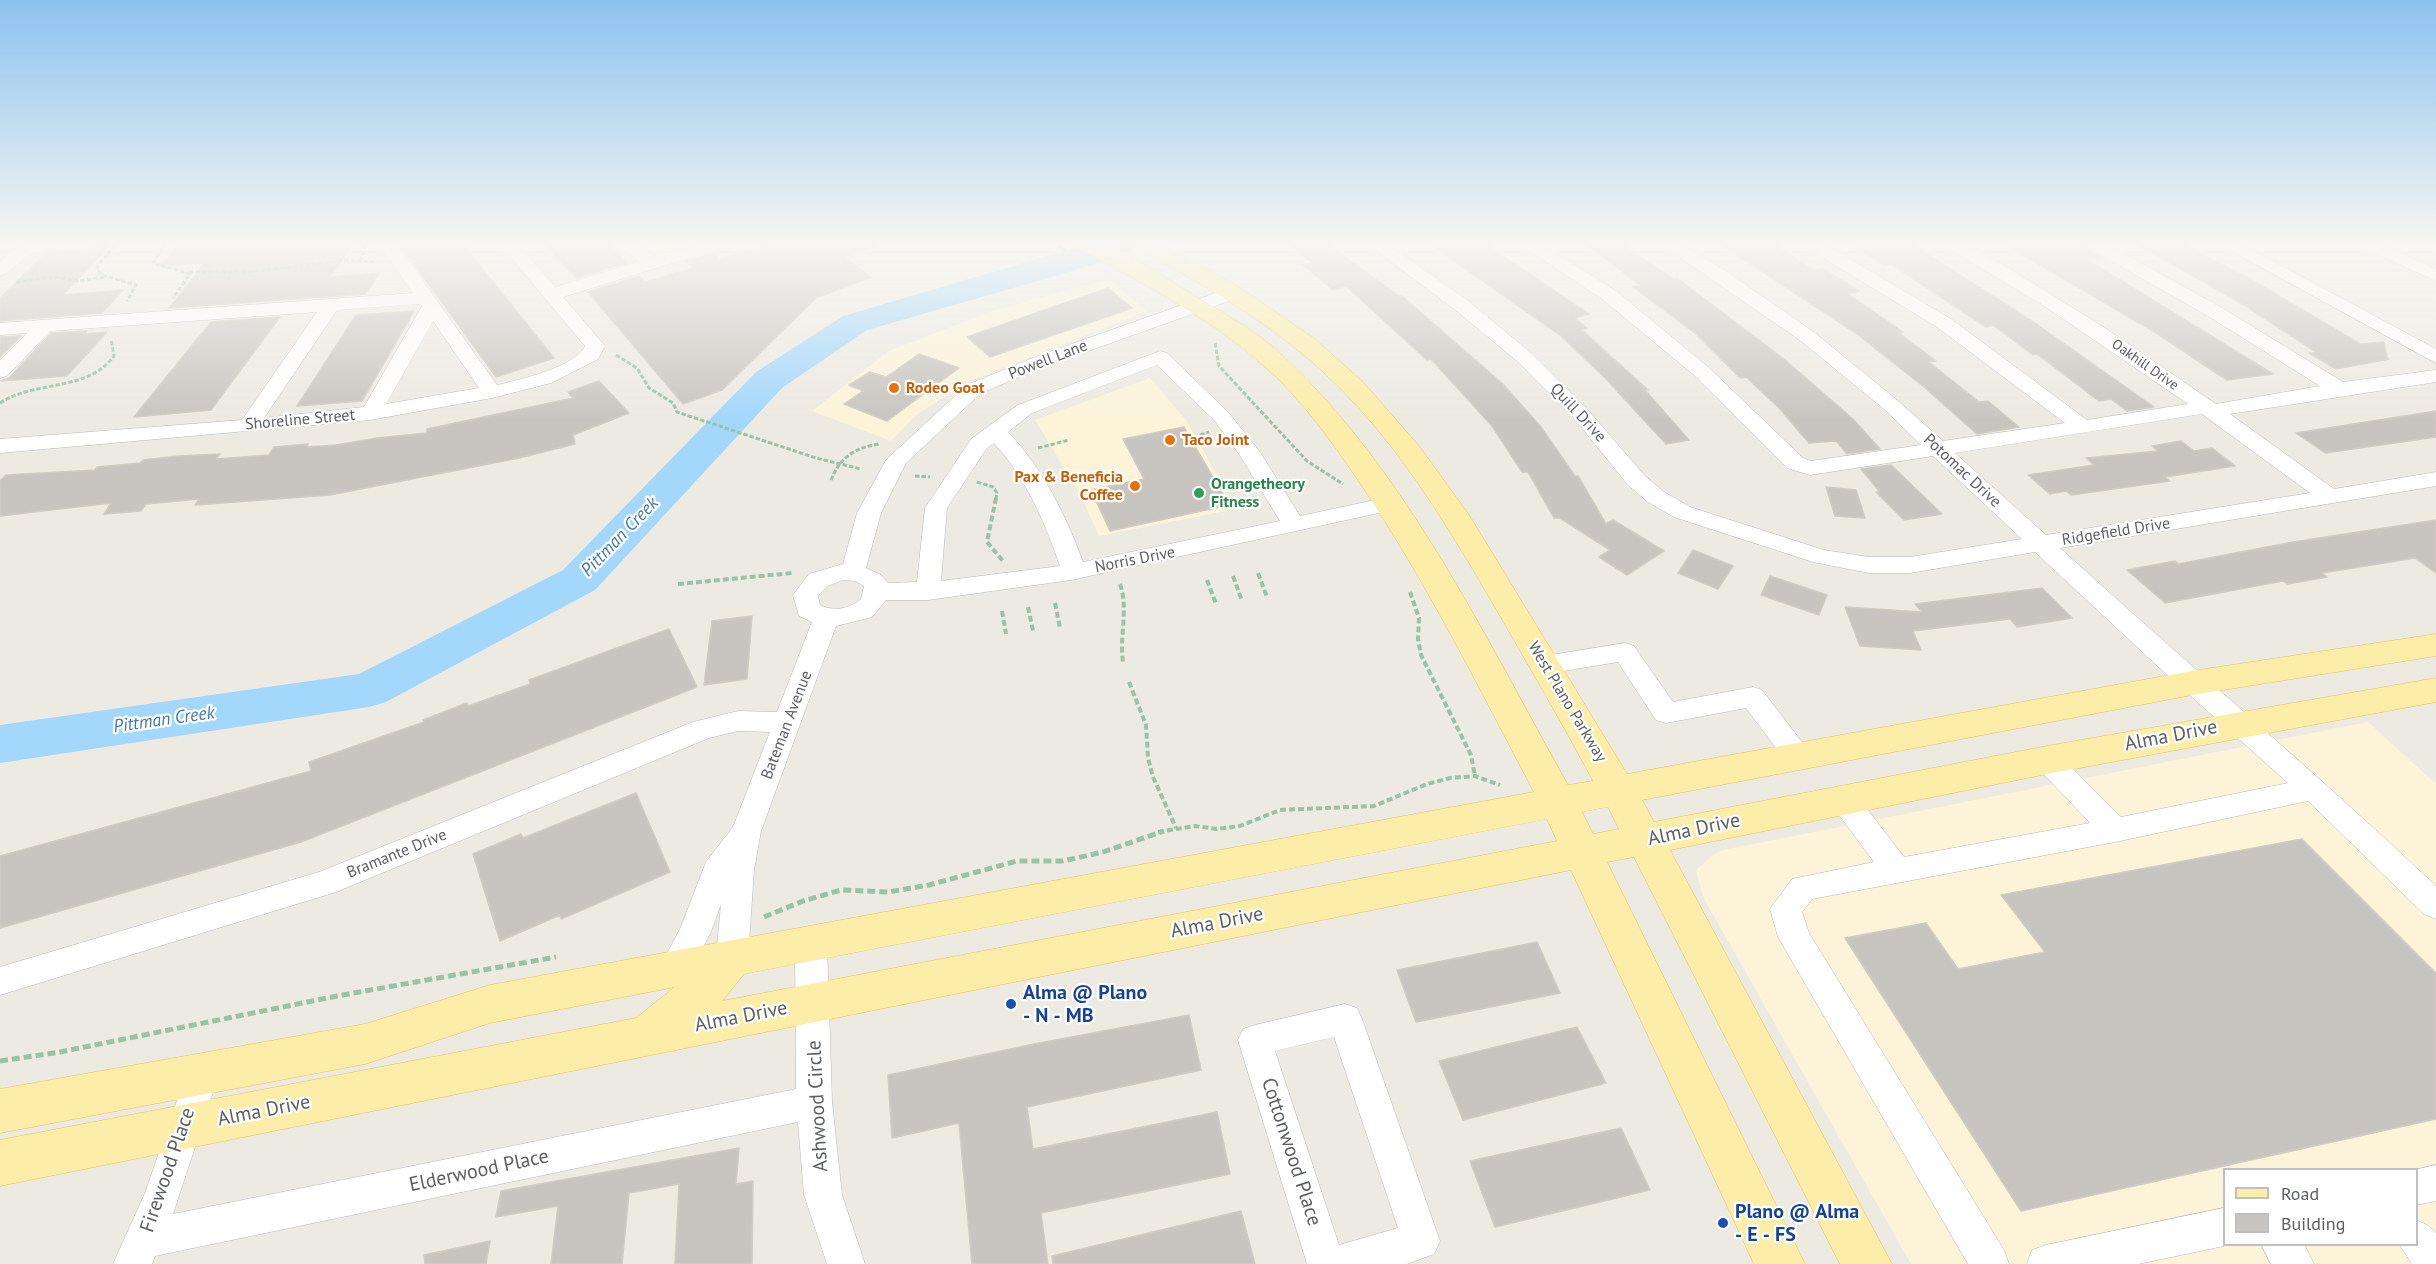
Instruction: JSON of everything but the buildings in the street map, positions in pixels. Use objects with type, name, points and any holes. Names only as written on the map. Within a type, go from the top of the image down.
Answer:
[{"type":"main road","points":[[1188,302],[1246,339],[1287,373],[1332,422],[1389,504],[1435,577],[1558,802],[1780,1264]]},
{"type":"main road","name":"West Plano Parkway","points":[[1246,302],[1290,331],[1354,388],[1392,431],[1476,549],[1620,791],[1868,1264]]},
{"type":"main road","points":[[1389,504],[1439,495]]},
{"type":"main road","points":[[0,1111],[365,1044],[490,1004],[2192,683],[2436,645]]},
{"type":"main road","name":"Alma Drive","points":[[0,1163],[2047,760],[2238,723],[2436,690]]},
{"type":"main road","points":[[643,1036],[708,987],[732,958]]},
{"type":"street","points":[[0,329],[330,306],[429,302]]},
{"type":"street","points":[[429,302],[492,392]]},
{"type":"street","points":[[370,414],[429,302]]},
{"type":"street","name":"Shoreline Street","points":[[0,446],[370,414],[492,392],[551,377],[591,356],[595,346],[559,302]]},
{"type":"street","name":"Powell Lane","points":[[841,573],[897,460],[974,389],[1042,361],[1209,302]]},
{"type":"street","name":"Quill Drive","points":[[1457,302],[1524,357],[1581,414],[1636,480],[1656,497],[1682,512],[1796,550]]},
{"type":"street","points":[[1618,302],[1701,370],[1795,463],[1810,468],[2436,376]]},
{"type":"street","name":"Potomac Drive","points":[[1758,302],[1808,337],[1891,405],[2436,906]]},
{"type":"street","points":[[1909,302],[1944,323],[2083,428]]},
{"type":"street","name":"Oakhill Drive","points":[[2050,302],[2209,409],[2331,496]]},
{"type":"street","points":[[2197,302],[2339,389]]},
{"type":"street","points":[[2335,302],[2436,357]]},
{"type":"street","points":[[250,424],[330,306]]},
{"type":"street","points":[[0,372],[44,326]]},
{"type":"street","points":[[1128,331],[1160,357],[1221,416],[1249,452],[1293,524]]},
{"type":"street","points":[[928,591],[936,508],[979,444],[1025,409],[1160,357]]},
{"type":"street","points":[[995,431],[1017,454],[1061,534],[1074,571]]},
{"type":"street","name":"Ridgefield Drive","points":[[1796,550],[1869,565],[1911,565],[2436,479]]},
{"type":"street","name":"Norris Drive","points":[[877,592],[928,591],[1112,566],[1389,504]]},
{"type":"street","points":[[841,573],[871,578],[876,584],[877,592],[869,606],[860,612],[850,616],[826,618],[808,610],[805,595],[810,587],[841,573]]},
{"type":"street","name":"Bateman Avenue","points":[[732,958],[739,870],[746,831],[826,618]]},
{"type":"street","points":[[1545,665],[1625,652],[1666,713],[1753,698],[1798,757]]},
{"type":"street","name":"Bramante Drive","points":[[0,981],[325,883],[703,729],[738,721],[788,722]]},
{"type":"street","points":[[2047,760],[2115,830]]},
{"type":"street","points":[[1990,1264],[1825,990],[1794,936],[1786,909],[1803,888],[2115,830],[2311,789]]},
{"type":"street","points":[[1844,800],[1897,870]]},
{"type":"street","name":"Bateman Avenue","points":[[675,969],[695,932],[717,871],[746,831]]},
{"type":"street","name":"Ashwood Circle","points":[[811,944],[814,1102],[823,1195],[846,1264]]},
{"type":"street","name":"Cottonwood Place","points":[[1326,1264],[1255,1040],[1345,1019],[1421,1241],[1338,1264]]},
{"type":"street","name":"Firewood Place","points":[[138,1252],[162,1197],[202,1074]]},
{"type":"street","name":"Elderwood Place","points":[[138,1252],[814,1102]]},
{"type":"street","points":[[2418,1186],[2436,1183]]},
{"type":"street","points":[[2046,1264],[2223,1227]]},
{"type":"street","points":[[2418,1241],[2436,1263]]},
{"type":"street","points":[[2281,1246],[2295,1264]]},
{"type":"path","points":[[124,306],[126,302]]},
{"type":"path","points":[[0,403],[30,389],[76,381],[103,368],[114,356],[110,342],[112,337]]},
{"type":"path","points":[[616,355],[637,368],[649,388],[673,402],[677,412],[694,416],[700,422],[837,464],[861,469]]},
{"type":"path","points":[[1030,450],[1069,440]]},
{"type":"path","points":[[831,480],[837,464],[854,451],[880,444]]},
{"type":"path","points":[[974,482],[993,487],[997,493],[987,542],[1003,561]]},
{"type":"path","points":[[678,584],[812,572],[841,573]]},
{"type":"path","points":[[1258,573],[1267,597]]},
{"type":"path","points":[[1233,576],[1242,601]]},
{"type":"path","points":[[1207,580],[1216,604]]},
{"type":"path","points":[[1120,584],[1126,598],[1127,615],[1120,646],[1123,662]]},
{"type":"path","points":[[1055,603],[1060,628]]},
{"type":"path","points":[[1028,607],[1033,631]]},
{"type":"path","points":[[1002,611],[1006,634]]},
{"type":"path","points":[[1129,682],[1146,725],[1148,758],[1153,777],[1176,828]]},
{"type":"path","points":[[757,920],[802,901],[841,890],[888,892],[929,885],[980,869],[1017,861],[1063,861],[1102,852],[1149,834],[1195,826],[1217,829],[1240,826],[1281,810],[1374,806],[1427,784],[1450,778],[1475,776],[1504,786]]},
{"type":"path","points":[[0,1061],[60,1052],[337,996],[566,955]]},
{"type":"shaded area","points":[[1024,302],[1136,302],[1147,311],[969,381],[916,415],[891,441],[812,411],[889,351],[995,310]]},
{"type":"shaded area","points":[[1150,378],[1186,420],[1236,509],[1099,536],[1079,492],[1035,420]]},
{"type":"shaded area","points":[[2368,722],[2436,784],[2436,1264],[1911,1264],[1703,897],[1696,870],[1718,851]]},
{"type":"waterway","name":"Pittman Creek","points":[[0,744],[369,690],[579,580],[769,380],[855,323],[928,302]]},
{"type":"place","name":"Rodeo Goat","points":[[894,388]]},
{"type":"place","name":"Taco Joint","points":[[1170,440]]},
{"type":"place","name":"Pax & Beneficia Coffee","points":[[1135,486]]},
{"type":"place","name":"Orangetheory Fitness","points":[[1199,493]]},
{"type":"place","name":"Alma @ Plano - N - MB","points":[[1011,1004]]},
{"type":"place","name":"Plano @ Alma - E - FS","points":[[1723,1223]]}]
